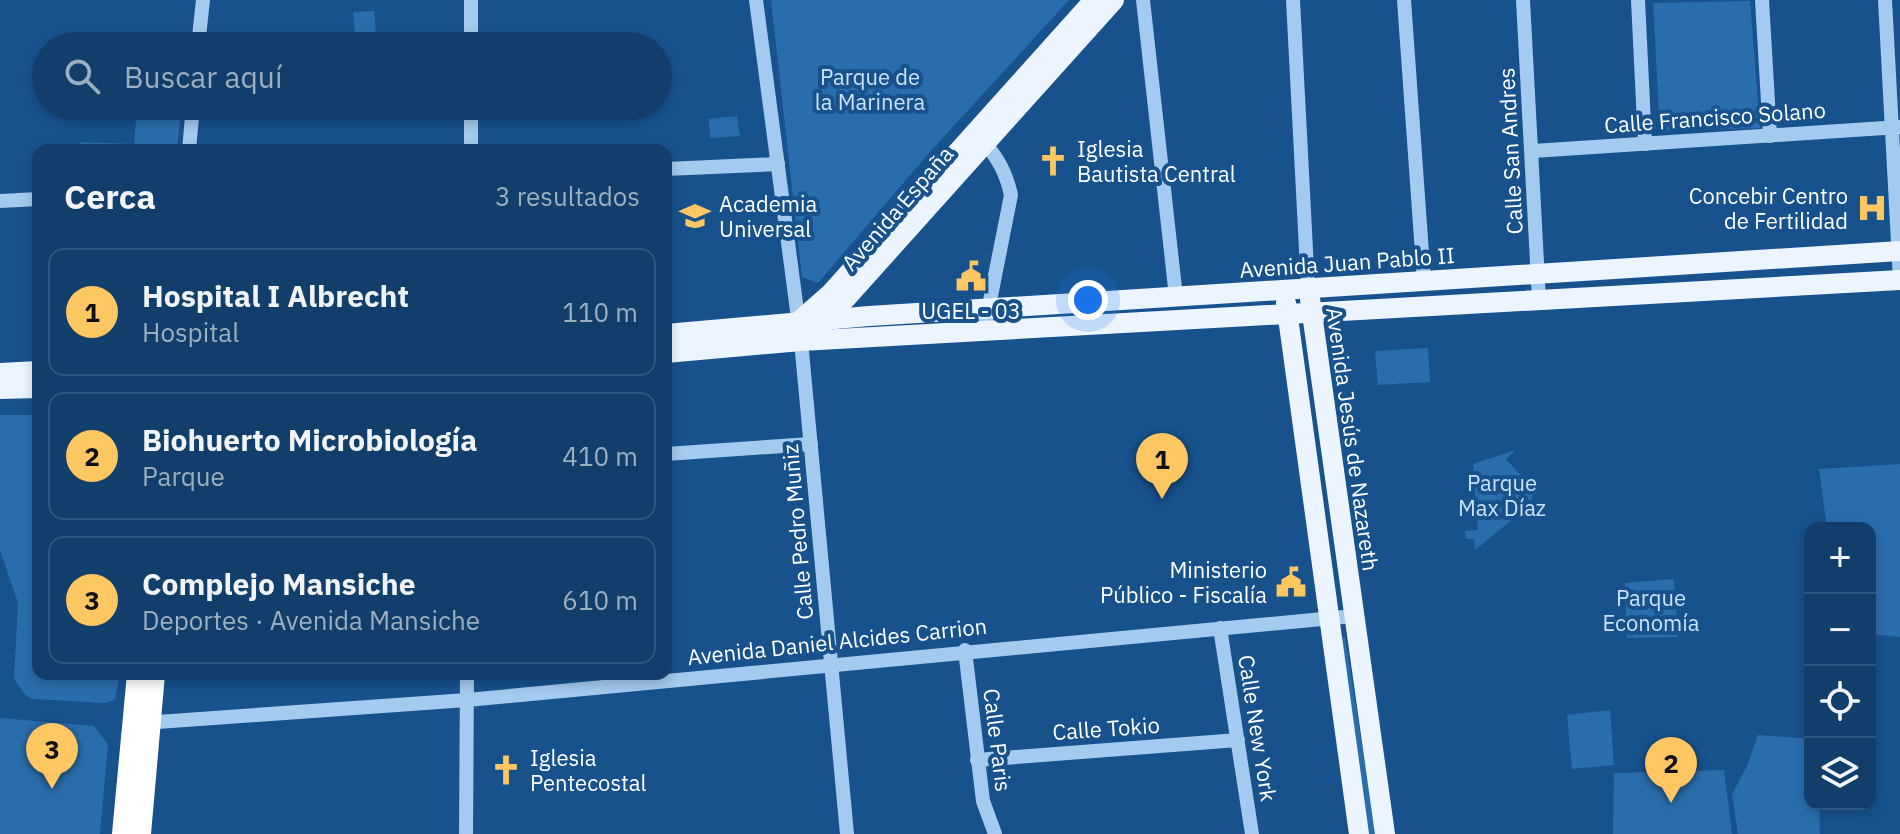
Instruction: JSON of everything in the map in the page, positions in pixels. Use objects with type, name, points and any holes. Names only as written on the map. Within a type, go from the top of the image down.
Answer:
[{"type":"highway","points":[[138,680],[142,723],[140,834]]},
{"type":"highway","points":[[123,834],[153,680]]},
{"type":"main road","name":"Avenida España","points":[[828,320],[1094,0]]},
{"type":"main road","name":"Avenida España","points":[[799,331],[831,293],[1114,0]]},
{"type":"main road","name":"Avenida Juan Pablo II","points":[[799,331],[828,320],[1899,251]]},
{"type":"main road","points":[[672,334],[984,331],[1900,280]]},
{"type":"main road","name":"Avenida Jesús de Nazareth","points":[[1308,288],[1385,834]]},
{"type":"main road","points":[[1284,290],[1359,834]]},
{"type":"main road","points":[[1048,305],[1048,327]]},
{"type":"main road","points":[[672,352],[799,331]]},
{"type":"main road","points":[[0,373],[32,371]]},
{"type":"main road","points":[[0,389],[32,388]]},
{"type":"street","points":[[200,32],[203,0]]},
{"type":"street","points":[[471,0],[471,32]]},
{"type":"street","name":"Calle Pedro Muñiz","points":[[756,0],[799,331],[847,834]]},
{"type":"street","points":[[1143,0],[1176,297]]},
{"type":"street","name":"Avenida Jesús de Nazareth","points":[[1293,0],[1308,288]]},
{"type":"street","points":[[1404,0],[1424,281]]},
{"type":"street","name":"Calle San Andres","points":[[1523,0],[1539,300]]},
{"type":"street","points":[[1638,0],[1645,144]]},
{"type":"street","points":[[1762,0],[1770,136]]},
{"type":"street","points":[[1890,2],[1900,280]]},
{"type":"street","points":[[190,144],[192,120]]},
{"type":"street","points":[[471,120],[471,144]]},
{"type":"street","name":"Calle Francisco Solano","points":[[1533,151],[1896,128]]},
{"type":"street","points":[[980,138],[1007,176],[1011,195],[984,331]]},
{"type":"street","points":[[672,169],[778,164]]},
{"type":"street","points":[[0,201],[32,199]]},
{"type":"street","points":[[672,454],[811,444]]},
{"type":"street","name":"Avenida Daniel Alcides Carrion","points":[[142,723],[467,700],[965,650],[1354,616]]},
{"type":"street","name":"Calle New York","points":[[1220,628],[1251,834]]},
{"type":"street","name":"Calle Paris","points":[[965,650],[983,801],[995,834]]},
{"type":"street","points":[[466,834],[467,680]]},
{"type":"street","name":"Calle Tokio","points":[[977,760],[1238,740]]},
{"type":"green space","name":"Parque de la Marinera","points":[[771,0],[1069,0],[929,153],[818,283],[802,277]]},
{"type":"green space","points":[[1750,1],[1760,128],[1660,131],[1653,3]]},
{"type":"green space","points":[[374,11],[376,32],[355,32],[353,12]]},
{"type":"green space","points":[[737,116],[740,136],[710,138],[709,119]]},
{"type":"green space","points":[[136,120],[180,120],[178,144],[134,144]]},
{"type":"green space","points":[[80,142],[134,144],[80,144]]},
{"type":"green space","points":[[1428,348],[1430,382],[1378,385],[1375,351]]},
{"type":"green space","points":[[0,415],[32,415],[32,680],[119,680],[115,700],[105,703],[33,699],[25,695],[14,679],[18,603],[0,550]]},
{"type":"green space","name":"Parque Max Díaz","points":[[1516,450],[1506,459],[1534,490],[1530,505],[1475,550],[1474,539],[1466,539],[1465,531],[1478,530],[1473,464]]},
{"type":"green space","points":[[1900,464],[1900,637],[1876,635],[1876,522],[1826,522],[1819,469]]},
{"type":"green space","name":"Parque Economía","points":[[1674,579],[1678,637],[1627,638],[1625,583]]},
{"type":"green space","points":[[1345,637],[1376,834],[1365,834],[1334,639]]},
{"type":"green space","points":[[1610,710],[1614,765],[1572,769],[1567,715]]},
{"type":"green space","points":[[0,718],[94,726],[108,744],[100,834],[0,834]]},
{"type":"green space","points":[[1758,735],[1804,739],[1804,810],[1819,810],[1820,834],[1738,834],[1732,794],[1747,766]]},
{"type":"green space","points":[[1724,770],[1732,834],[1613,834],[1614,773]]},
{"type":"place","name":"Iglesia Bautista Central","points":[[1053,161]]},
{"type":"place","name":"Concebir Centro de Fertilidad","points":[[1872,208]]},
{"type":"place","name":"Academia Universal","points":[[695,216]]},
{"type":"place","name":"UGEL - 03","points":[[971,276]]},
{"type":"place","name":"Hospital I Albrecht","points":[[1162,499]]},
{"type":"place","name":"Ministerio Público - Fiscalía","points":[[1291,582]]},
{"type":"place","name":"Iglesia Pentecostal","points":[[506,770]]},
{"type":"place","name":"Complejo Mansiche","points":[[52,789]]},
{"type":"place","name":"Biohuerto Microbiología","points":[[1671,803]]}]
